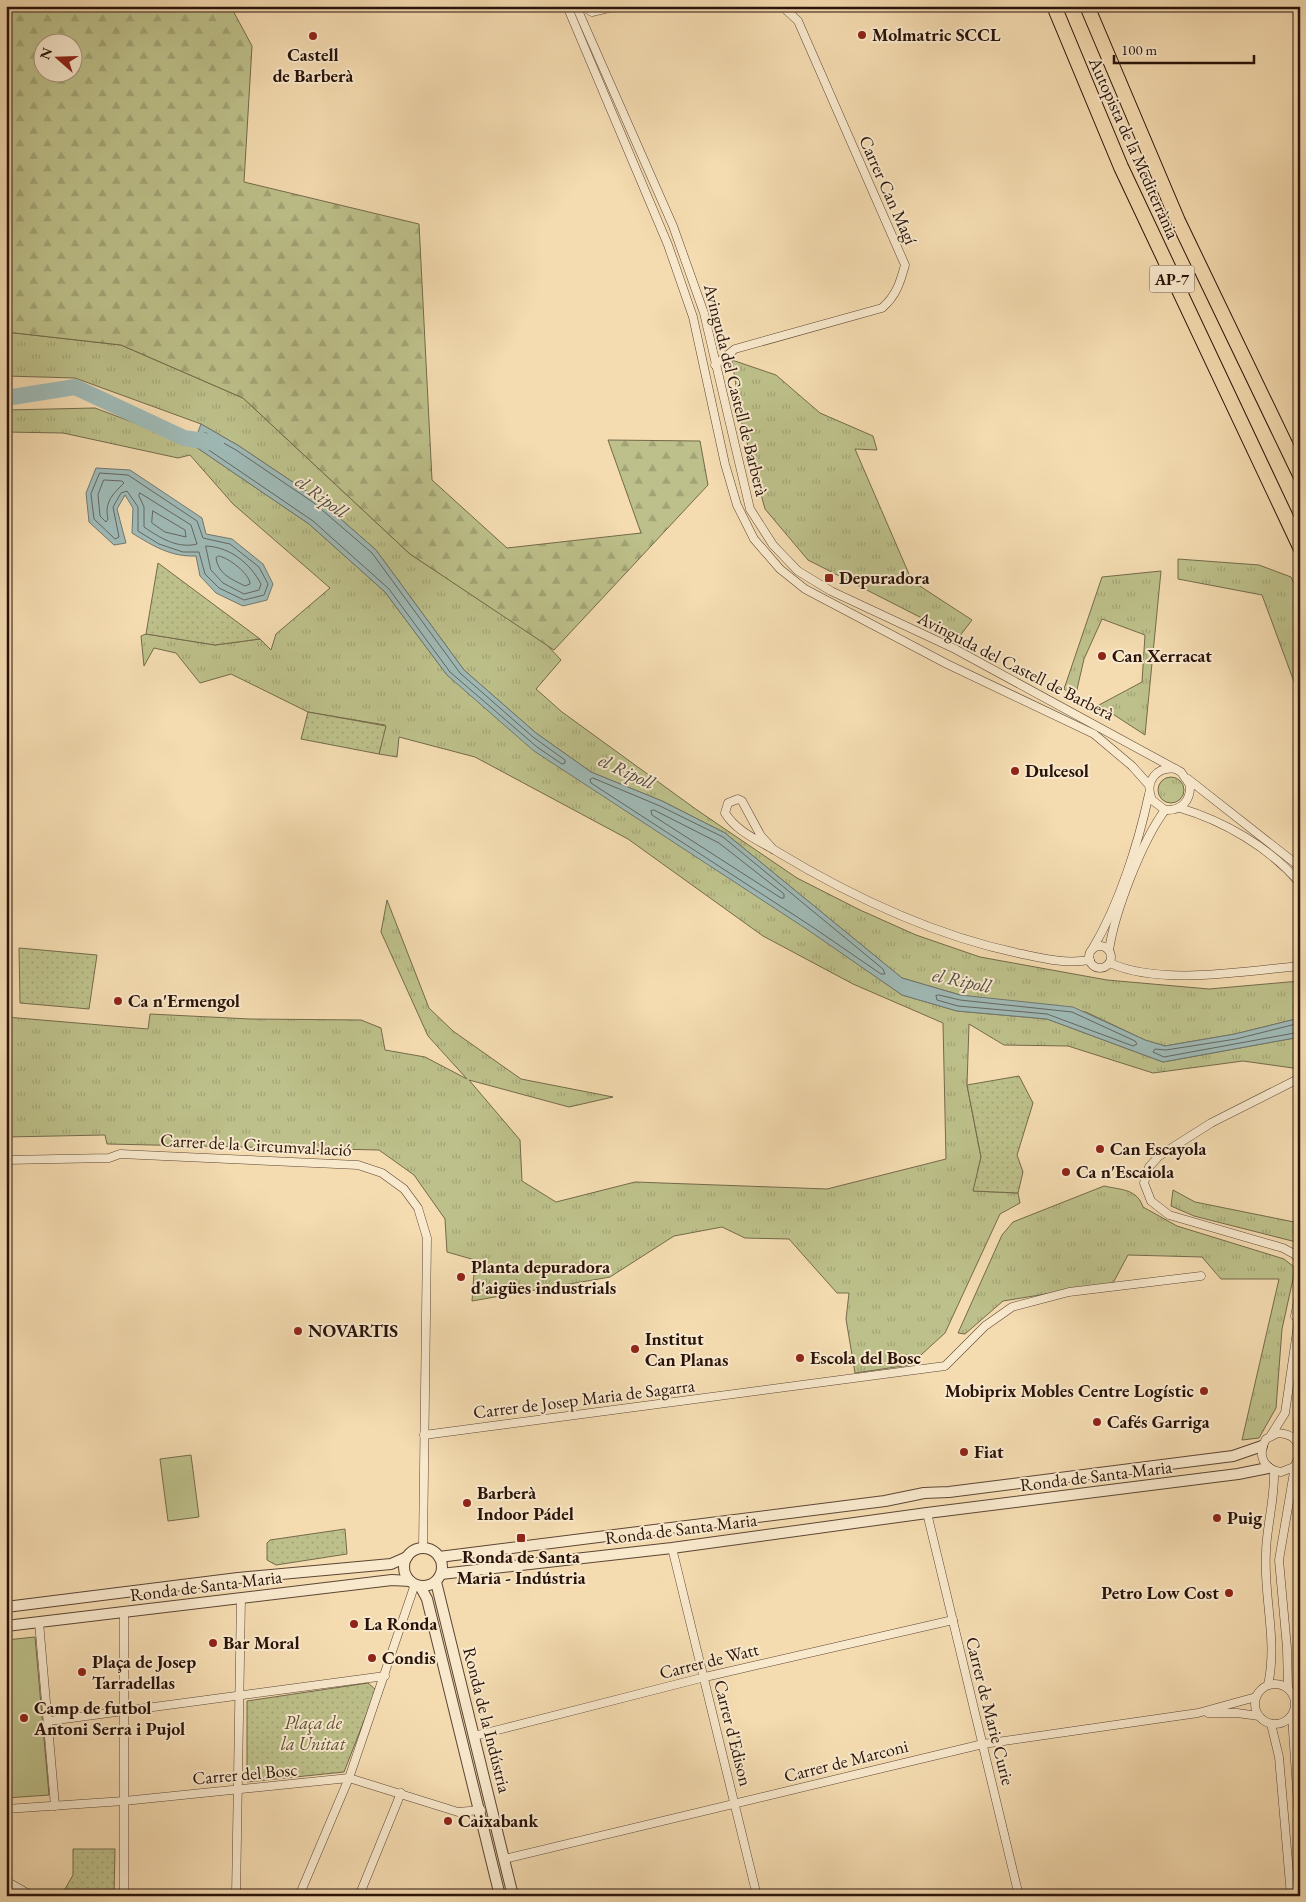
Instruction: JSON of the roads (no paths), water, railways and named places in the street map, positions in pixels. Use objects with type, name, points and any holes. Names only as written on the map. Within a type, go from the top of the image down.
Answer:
[{"type":"highway","name":"Autopista de la Mediterrània","points":[[1054,6],[1121,167],[1300,546]]},
{"type":"highway","name":"Autopista de la Mediterrània","points":[[1087,6],[1137,128],[1181,227],[1300,475]]},
{"type":"street","name":"Avinguda del Castell de Barberà","points":[[567,6],[668,245],[693,317],[725,464],[737,505],[754,539],[780,569],[805,589],[947,664],[1094,734],[1132,766],[1149,785]]},
{"type":"street","name":"Avinguda del Castell de Barberà","points":[[576,6],[673,226],[704,313],[750,509],[772,545],[798,571],[831,591],[955,649],[1176,770]]},
{"type":"street","points":[[582,6],[592,12],[617,6]]},
{"type":"street","name":"Carrer Can Magí","points":[[715,365],[735,348],[882,308],[890,301],[900,286],[905,265],[798,21],[782,6]]},
{"type":"street","points":[[1300,867],[1176,770],[1169,768],[1156,773],[1149,785],[1142,828],[1105,928],[1090,954],[1090,960],[1094,966],[1101,968],[1110,963],[1139,971],[1204,974],[1300,966]]},
{"type":"street","points":[[1180,808],[1189,798],[1188,779]]},
{"type":"street","points":[[1149,794],[1155,804],[1165,810],[1180,808],[1204,815],[1236,831],[1280,864],[1300,883]]},
{"type":"street","points":[[774,850],[760,836],[742,801],[738,799],[728,803],[725,813],[728,819],[742,831],[774,850],[825,880],[922,925],[1000,950],[1053,960],[1090,960]]},
{"type":"street","points":[[1110,963],[1113,929],[1145,842],[1165,810]]},
{"type":"street","points":[[1093,948],[1100,946],[1110,950]]},
{"type":"street","points":[[1300,1078],[1211,1123],[1159,1156],[1149,1166],[1144,1183],[1151,1201],[1169,1215],[1282,1248],[1294,1254],[1300,1260]]},
{"type":"street","name":"Carrer de la Circumval·lació","points":[[6,1160],[109,1158],[120,1154],[141,1154],[345,1164],[382,1173],[404,1188],[412,1198],[422,1218],[427,1238],[422,1548]]},
{"type":"street","name":"Carrer de Josep Maria de Sagarra","points":[[424,1435],[945,1366],[985,1326],[1012,1307],[1070,1292],[1201,1276]]},
{"type":"street","points":[[1268,1685],[1273,1662],[1266,1552],[1274,1487],[1271,1469],[1262,1458],[1262,1446],[1285,1413],[1297,1300],[1300,1290]]},
{"type":"street","points":[[1293,1348],[1300,1311]]},
{"type":"street","points":[[1300,1389],[1297,1442],[1300,1451]]},
{"type":"street","points":[[1271,1435],[1286,1434],[1297,1442]]},
{"type":"street","name":"Ronda de Santa Maria","points":[[439,1556],[1233,1456],[1262,1446]]},
{"type":"street","points":[[1271,1469],[1288,1470],[1299,1458]]},
{"type":"street","points":[[1288,1688],[1287,1648],[1279,1560],[1294,1472],[1299,1458]]},
{"type":"street","name":"Ronda de Santa Maria","points":[[438,1578],[1271,1469]]},
{"type":"street","points":[[923,1494],[932,1496],[934,1502],[933,1509],[926,1513],[918,1511],[914,1506],[915,1500],[923,1494]]},
{"type":"street","name":"Carrer de Marie Curie","points":[[926,1513],[1019,1896]]},
{"type":"street","name":"Carrer d'Edison","points":[[672,1548],[757,1896]]},
{"type":"street","points":[[416,1549],[432,1550],[439,1556],[442,1562],[438,1578],[415,1584],[404,1570],[407,1557],[416,1549]]},
{"type":"street","name":"Ronda de Santa Maria","points":[[6,1607],[238,1578],[391,1564],[407,1557]]},
{"type":"street","name":"Ronda de la Indústria","points":[[438,1578],[513,1896]]},
{"type":"street","name":"Ronda de Santa Maria","points":[[6,1626],[392,1580],[415,1584]]},
{"type":"street","points":[[298,1896],[349,1778],[386,1676],[415,1584]]},
{"type":"street","name":"Ronda de la Indústria","points":[[415,1584],[427,1599],[481,1810],[500,1896]]},
{"type":"street","points":[[236,1896],[241,1598]]},
{"type":"street","points":[[124,1612],[124,1896]]},
{"type":"street","name":"Carrer de Watt","points":[[474,1736],[704,1677],[953,1620]]},
{"type":"street","points":[[39,1622],[55,1806]]},
{"type":"street","points":[[49,1721],[386,1676]]},
{"type":"street","points":[[1292,1716],[1280,1724],[1271,1724],[1259,1716],[1255,1704],[1259,1691],[1268,1685],[1281,1684],[1288,1688],[1295,1697],[1296,1706],[1292,1716],[1300,1834]]},
{"type":"street","name":"Carrer de Marconi","points":[[504,1859],[983,1744],[1198,1713],[1256,1697]]},
{"type":"street","name":"Carrer de Marconi","points":[[1198,1713],[1237,1713],[1259,1716]]},
{"type":"street","points":[[1271,1724],[1279,1756],[1291,1896]]},
{"type":"street","name":"Carrer del Bosc","points":[[6,1809],[124,1800],[349,1778],[458,1812],[481,1810]]},
{"type":"street","points":[[359,1896],[401,1793]]},
{"type":"street","points":[[6,1881],[32,1896]]},
{"type":"water","points":[[201,424],[239,446],[318,499],[376,550],[464,670],[536,733],[591,772],[662,801],[725,833],[902,978],[960,995],[1073,1007],[1145,1040],[1165,1046],[1235,1034],[1300,1018],[1300,1037],[1163,1062],[1047,1019],[957,1011],[902,995],[808,930],[534,751],[447,675],[385,592],[309,524],[193,445]]},
{"type":"water","points":[[96,468],[130,470],[202,518],[206,534],[232,539],[263,564],[273,584],[267,600],[243,606],[216,593],[200,576],[196,556],[170,553],[132,533],[133,508],[125,495],[117,509],[126,543],[114,545],[89,522],[86,493]]},
{"type":"waterway","name":"el Ripoll","points":[[6,398],[75,387],[184,438],[216,443]]},
{"type":"place","name":"Molmatric SCCL","points":[[862,35]]},
{"type":"place","name":"Castell de Barberà","points":[[313,36]]},
{"type":"place","name":"Depuradora","points":[[829,578]]},
{"type":"place","name":"Can Xerracat","points":[[1102,656]]},
{"type":"place","name":"Dulcesol","points":[[1015,771]]},
{"type":"place","name":"Ca n'Ermengol","points":[[118,1001]]},
{"type":"place","name":"Can Escayola","points":[[1100,1149]]},
{"type":"place","name":"Ca n'Escaiola","points":[[1066,1172]]},
{"type":"place","name":"Planta depuradora d'aigües industrials","points":[[461,1277]]},
{"type":"place","name":"NOVARTIS","points":[[298,1331]]},
{"type":"place","name":"Institut Can Planas","points":[[635,1349]]},
{"type":"place","name":"Escola del Bosc","points":[[800,1358]]},
{"type":"place","name":"Mobiprix Mobles Centre Logístic","points":[[1204,1391]]},
{"type":"place","name":"Cafés Garriga","points":[[1097,1422]]},
{"type":"place","name":"Fiat","points":[[964,1452]]},
{"type":"place","name":"Barberà Indoor Pádel","points":[[467,1503]]},
{"type":"place","name":"Puig","points":[[1217,1518]]},
{"type":"place","name":"Ronda de Santa Maria - Indústria","points":[[521,1538]]},
{"type":"place","name":"Petro Low Cost","points":[[1229,1593]]},
{"type":"place","name":"La Ronda","points":[[354,1624]]},
{"type":"place","name":"Bar Moral","points":[[213,1643]]},
{"type":"place","name":"Condis","points":[[372,1658]]},
{"type":"place","name":"Plaça de Josep Tarradellas","points":[[82,1672]]},
{"type":"place","name":"Camp de futbol Antoni Serra i Pujol","points":[[24,1718]]},
{"type":"place","name":"Caixabank","points":[[448,1821]]},
{"type":"park label","name":"Plaça de la Unitat","points":[[313,1734]]}]
